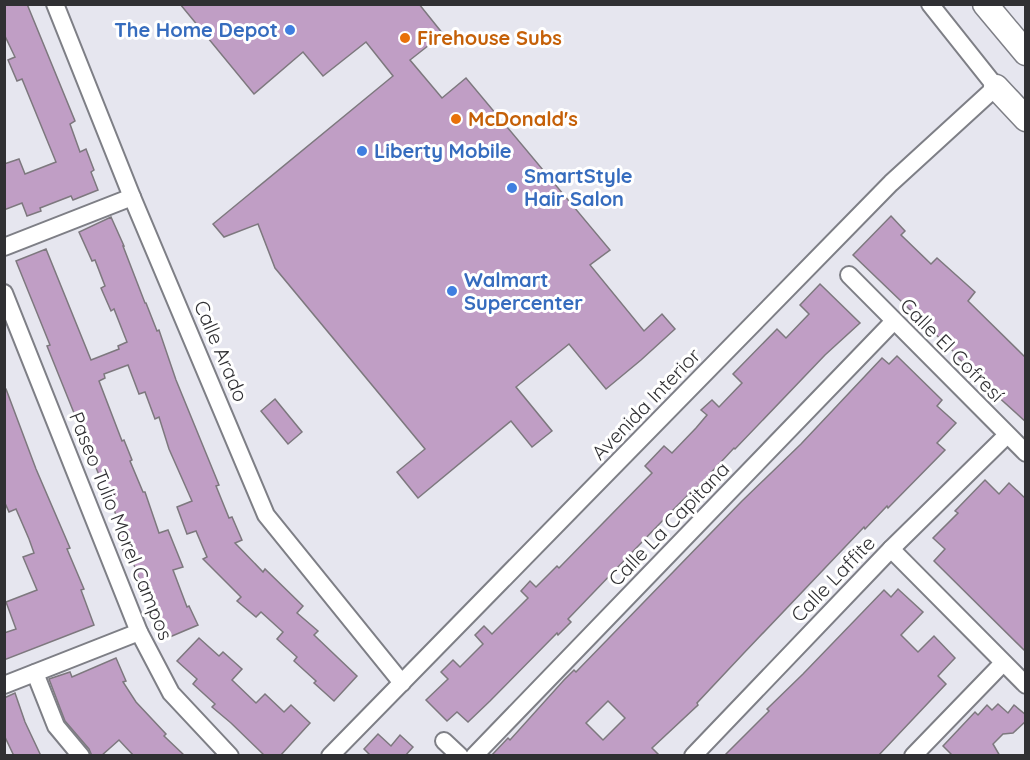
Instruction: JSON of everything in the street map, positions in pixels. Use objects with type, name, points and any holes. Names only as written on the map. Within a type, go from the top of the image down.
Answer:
[{"type":"highway","points":[[985,4],[1026,53]]},
{"type":"highway","points":[[996,87],[1026,119]]},
{"type":"street","name":"Calle Arado","points":[[55,4],[132,197],[266,515],[402,683]]},
{"type":"street","points":[[930,4],[996,87]]},
{"type":"street","name":"Avenida Interior","points":[[330,756],[891,183],[996,87]]},
{"type":"street","points":[[4,247],[132,197]]},
{"type":"street","name":"Calle El Cofresí","points":[[849,275],[1026,453]]},
{"type":"street","name":"Paseo Tulio Morel Campos","points":[[4,293],[139,632],[171,693],[230,756]]},
{"type":"street","name":"Calle La Capitana","points":[[474,756],[894,321]]},
{"type":"street","name":"Calle Laffite","points":[[693,756],[891,549],[1007,435]]},
{"type":"street","points":[[891,549],[1026,685]]},
{"type":"street","points":[[4,685],[139,632]]},
{"type":"street","points":[[913,756],[1003,663]]},
{"type":"street","points":[[35,673],[56,726],[81,756]]},
{"type":"street","points":[[444,741],[460,756]]},
{"type":"building","points":[[4,4],[27,4],[75,121],[70,124],[80,152],[86,149],[98,190],[73,200],[71,196],[40,208],[41,211],[27,216],[22,203],[4,210],[4,164],[19,159],[25,174],[56,162],[22,79],[17,81],[8,60],[15,57],[4,34]]},
{"type":"building","name":"Walmart Supercenter","points":[[180,4],[419,4],[443,34],[410,60],[442,98],[466,78],[610,250],[590,265],[644,331],[662,314],[675,329],[606,389],[569,344],[516,387],[552,431],[532,447],[511,421],[418,498],[397,472],[425,449],[275,268],[258,224],[224,237],[213,224],[393,76],[366,42],[323,76],[303,52],[254,94]]},
{"type":"building","points":[[891,216],[905,231],[901,235],[931,264],[937,258],[975,292],[968,301],[1026,358],[1026,422],[974,375],[954,352],[853,255]]},
{"type":"building","points":[[111,217],[145,303],[157,331],[159,330],[176,380],[219,485],[216,486],[229,518],[232,517],[242,540],[235,543],[263,572],[265,569],[303,606],[297,613],[318,631],[314,635],[357,676],[334,701],[294,661],[297,657],[277,639],[283,632],[261,612],[256,617],[237,601],[241,597],[203,559],[207,557],[196,531],[187,534],[177,507],[192,501],[169,449],[159,417],[155,419],[145,392],[139,394],[128,365],[104,374],[105,378],[99,381],[122,441],[124,440],[132,460],[130,461],[143,492],[145,492],[159,533],[168,530],[183,567],[173,570],[187,607],[189,606],[198,625],[165,639],[153,616],[130,554],[125,556],[117,533],[122,531],[47,346],[50,345],[16,261],[46,249],[91,360],[119,349],[118,346],[127,342],[114,309],[111,311],[101,288],[105,286],[95,260],[92,261],[79,232]]},
{"type":"building","points":[[820,284],[860,323],[825,355],[667,516],[568,619],[571,622],[558,635],[557,633],[490,701],[468,722],[457,712],[447,721],[426,700],[448,679],[441,672],[453,660],[460,667],[483,644],[475,635],[484,626],[492,634],[528,598],[521,591],[530,581],[536,587],[557,566],[559,568],[652,473],[645,466],[664,446],[672,453],[696,428],[707,415],[701,410],[712,400],[719,407],[742,383],[733,374],[777,329],[786,338],[809,314],[800,305]]},
{"type":"building","points":[[897,356],[942,400],[937,406],[956,423],[937,443],[945,450],[888,508],[887,506],[865,529],[864,527],[697,703],[698,705],[652,748],[660,756],[491,756],[508,738],[510,740],[564,680],[574,670],[576,672],[742,501],[801,444],[882,358],[889,364]],"holes":[[[608,701],[625,718],[603,740],[586,723]]]},
{"type":"building","points":[[4,389],[6,389],[36,469],[70,548],[67,549],[84,589],[81,590],[94,625],[4,660],[4,633],[16,629],[6,602],[37,590],[23,557],[34,553],[29,539],[16,509],[9,512],[4,501]]},
{"type":"building","points":[[275,399],[302,432],[288,444],[261,411]]},
{"type":"building","points":[[985,480],[999,494],[1009,483],[1026,499],[1026,652],[934,561],[945,549],[933,538],[958,513],[955,511]]},
{"type":"building","points":[[898,589],[923,612],[901,635],[918,652],[934,636],[955,658],[938,676],[946,684],[878,756],[724,756],[884,590],[891,597]]},
{"type":"building","points":[[199,638],[219,656],[223,652],[242,669],[232,680],[256,703],[265,694],[284,712],[291,705],[310,723],[280,756],[265,756],[212,707],[215,704],[193,684],[197,679],[177,661]]},
{"type":"building","points":[[116,658],[126,681],[123,682],[136,702],[166,734],[164,736],[185,756],[134,756],[119,740],[101,756],[92,756],[89,749],[65,721],[49,679],[70,672],[72,677]]},
{"type":"building","points":[[15,693],[25,722],[41,756],[14,756],[4,735],[4,698]]},
{"type":"building","points":[[998,704],[1008,713],[1014,705],[1026,715],[1026,721],[1013,733],[1003,734],[993,744],[1000,756],[953,756],[943,746],[975,712],[978,715],[987,705],[992,710]]},
{"type":"building","points":[[378,734],[391,746],[400,735],[413,747],[405,756],[371,756],[364,749]]},
{"type":"place","name":"The Home Depot","points":[[290,30]]},
{"type":"place","name":"Firehouse Subs","points":[[405,38]]},
{"type":"place","name":"McDonald's","points":[[456,119]]},
{"type":"place","name":"Liberty Mobile","points":[[362,151]]},
{"type":"place","name":"SmartStyle Hair Salon","points":[[512,188]]},
{"type":"place","name":"Walmart Supercenter","points":[[452,291]]}]
